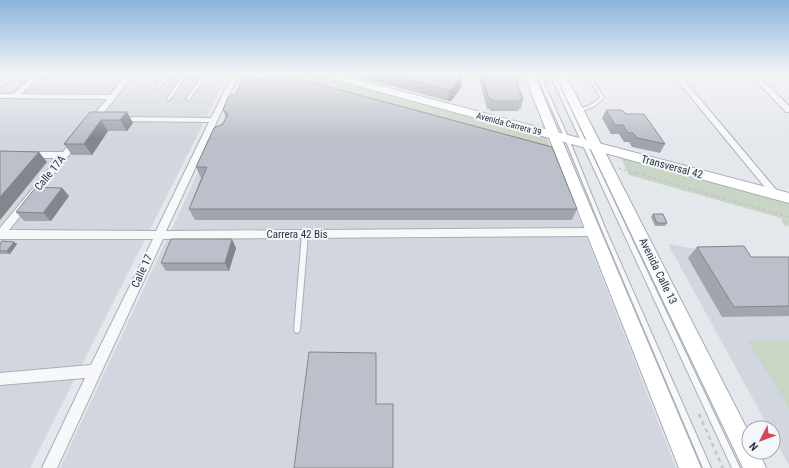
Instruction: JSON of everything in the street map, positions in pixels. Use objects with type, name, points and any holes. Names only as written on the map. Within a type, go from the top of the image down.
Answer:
[{"type":"main road","points":[[538,96],[690,468]]},
{"type":"main road","name":"Avenida Calle 13","points":[[571,96],[578,110],[591,146],[605,164],[755,468]]},
{"type":"street","points":[[0,96],[112,97]]},
{"type":"street","name":"Calle 17","points":[[49,468],[226,96]]},
{"type":"street","name":"Avenida Carrera 39","points":[[397,96],[558,144]]},
{"type":"street","points":[[693,96],[775,194]]},
{"type":"street","points":[[774,96],[789,110]]},
{"type":"street","name":"Calle 17A","points":[[0,234],[65,156],[102,119],[112,97]]},
{"type":"street","points":[[102,119],[214,120]]},
{"type":"street","name":"Transversal 42","points":[[558,144],[591,146],[789,198]]},
{"type":"street","points":[[0,155],[65,156]]},
{"type":"street","name":"Carrera 42 Bis","points":[[0,234],[159,235],[593,232]]},
{"type":"street","points":[[0,379],[95,371]]},
{"type":"lane","points":[[544,96],[558,144],[598,215],[708,468]]},
{"type":"lane","points":[[564,96],[591,146],[736,468]]},
{"type":"lane","points":[[578,110],[587,109],[602,99],[601,96]]},
{"type":"lane","points":[[297,330],[305,234]]},
{"type":"path","points":[[605,164],[789,217]]},
{"type":"path","points":[[694,414],[703,414]]},
{"type":"path","points":[[699,414],[722,468]]},
{"type":"shaded area","points":[[0,96],[217,96],[30,468],[0,468]]},
{"type":"shaded area","points":[[234,96],[331,96],[555,156],[676,468],[60,468]]},
{"type":"shaded area","points":[[668,244],[789,265],[789,465],[781,450],[781,420],[765,420]]},
{"type":"green space","points":[[364,96],[394,96],[546,136],[550,147]]},
{"type":"green space","points":[[621,158],[789,202],[789,226],[784,225],[781,218],[629,175]]},
{"type":"green space","points":[[748,341],[789,341],[789,408]]},
{"type":"building","points":[[362,96],[552,147],[577,209],[189,209],[207,167],[196,167],[214,128],[223,124],[228,114],[223,110],[228,97]]},
{"type":"building","points":[[488,96],[522,96],[523,99],[520,99],[521,101],[492,101],[492,99],[489,99]]},
{"type":"building","points":[[606,110],[622,110],[626,114],[644,114],[665,144],[637,138],[633,133],[628,133],[623,125],[615,125]]},
{"type":"building","points":[[90,112],[127,112],[120,120],[101,120],[84,144],[64,144]]},
{"type":"building","points":[[0,151],[39,152],[0,197]]},
{"type":"building","points":[[36,187],[62,188],[43,213],[16,212]]},
{"type":"building","points":[[653,214],[663,214],[667,223],[657,223]]},
{"type":"building","points":[[171,239],[232,239],[225,263],[161,263]]},
{"type":"building","points":[[2,241],[14,242],[7,251],[0,251],[0,244]]},
{"type":"building","points":[[744,246],[751,257],[789,257],[789,306],[734,307],[697,247]]},
{"type":"building","points":[[309,352],[376,353],[376,404],[393,404],[393,468],[294,468]]}]
